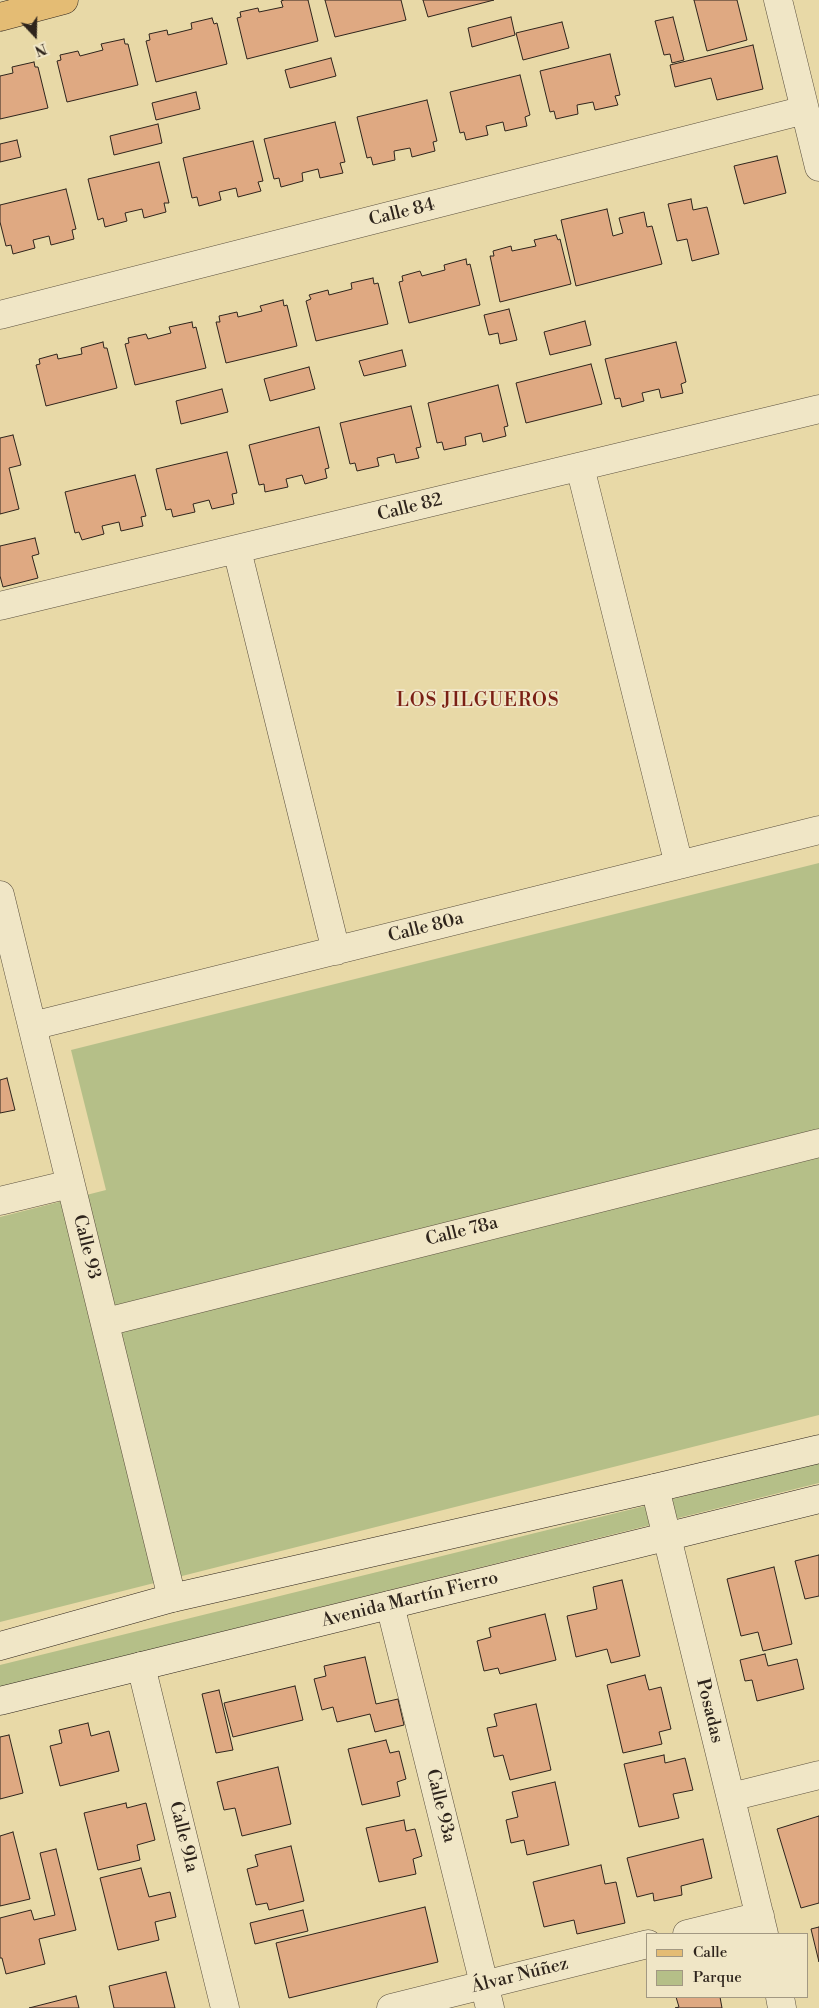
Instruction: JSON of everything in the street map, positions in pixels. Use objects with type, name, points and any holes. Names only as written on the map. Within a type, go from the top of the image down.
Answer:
[{"type":"main road","points":[[0,17],[64,0]]},
{"type":"street","points":[[778,0],[819,166]]},
{"type":"street","name":"Calle 84","points":[[0,315],[805,110]]},
{"type":"street","name":"Calle 82","points":[[0,606],[819,409]]},
{"type":"street","points":[[580,467],[679,865]]},
{"type":"street","points":[[237,550],[336,951]]},
{"type":"street","name":"Calle 80a","points":[[32,1026],[819,830]]},
{"type":"street","name":"Calle 93","points":[[0,895],[172,1598]]},
{"type":"street","name":"Calle 78a","points":[[106,1322],[819,1142]]},
{"type":"street","points":[[0,1201],[70,1184]]},
{"type":"street","points":[[0,1646],[172,1598],[655,1488],[819,1448]]},
{"type":"street","name":"Posadas","points":[[655,1488],[762,1925]]},
{"type":"street","name":"Avenida Martín Fierro","points":[[0,1701],[819,1499]]},
{"type":"street","name":"Calle 93a","points":[[390,1605],[487,1996]]},
{"type":"street","name":"Calle 91a","points":[[141,1666],[225,2008]]},
{"type":"street","points":[[730,1797],[819,1775]]},
{"type":"street","points":[[695,1933],[762,1925]]},
{"type":"street","name":"Álvar Núñez","points":[[391,2008],[487,1996],[646,1945]]},
{"type":"green space","points":[[819,863],[819,1415],[0,1622],[0,1217],[106,1190],[71,1050]]},
{"type":"green space","points":[[819,1463],[819,1483],[0,1687],[0,1665]]},
{"type":"building","points":[[284,0],[308,0],[318,41],[247,59],[237,18],[241,17],[240,12],[258,8],[259,12],[283,7],[281,1]]},
{"type":"building","points":[[325,0],[401,0],[406,20],[335,37]]},
{"type":"building","points":[[423,0],[494,0],[428,17]]},
{"type":"building","points":[[694,0],[737,0],[747,40],[707,51]]},
{"type":"building","points":[[511,17],[515,35],[472,47],[468,28]]},
{"type":"building","points":[[673,17],[684,60],[672,63],[670,54],[664,55],[655,21]]},
{"type":"building","points":[[212,18],[214,24],[217,23],[227,64],[156,82],[146,41],[150,40],[149,34],[167,30],[168,35],[192,29],[191,23]]},
{"type":"building","points":[[562,22],[569,48],[523,60],[516,33]]},
{"type":"building","points":[[124,39],[125,44],[128,44],[138,85],[67,102],[57,61],[61,60],[60,55],[78,51],[80,56],[103,50],[101,44]]},
{"type":"building","points":[[753,45],[763,89],[717,100],[711,78],[675,87],[670,65]]},
{"type":"building","points":[[610,54],[620,95],[615,96],[618,105],[595,110],[593,102],[577,105],[578,114],[556,119],[554,111],[550,112],[540,71]]},
{"type":"building","points":[[331,58],[336,76],[290,88],[285,70]]},
{"type":"building","points":[[34,62],[35,67],[38,67],[48,108],[0,119],[0,76],[13,73],[12,67]]},
{"type":"building","points":[[520,75],[530,115],[525,117],[527,126],[505,131],[503,122],[486,126],[488,135],[466,140],[464,132],[460,133],[450,92]]},
{"type":"building","points":[[196,92],[200,109],[156,120],[152,103]]},
{"type":"building","points":[[427,100],[437,141],[433,142],[435,151],[412,157],[410,148],[394,151],[395,160],[373,165],[371,157],[367,158],[357,117]]},
{"type":"building","points":[[335,122],[345,162],[340,163],[343,173],[320,178],[318,169],[302,173],[303,181],[281,187],[279,178],[274,179],[264,139]]},
{"type":"building","points":[[158,124],[162,143],[114,155],[110,136]]},
{"type":"building","points":[[17,140],[21,157],[0,162],[0,144]]},
{"type":"building","points":[[253,141],[263,181],[258,182],[261,191],[238,197],[236,188],[219,192],[221,200],[199,206],[197,197],[192,198],[183,158]]},
{"type":"building","points":[[777,156],[786,193],[744,204],[734,166]]},
{"type":"building","points":[[159,162],[169,203],[164,203],[166,212],[144,218],[142,209],[125,213],[127,221],[105,227],[103,218],[98,220],[88,179]]},
{"type":"building","points":[[66,189],[76,229],[72,230],[74,239],[51,245],[49,236],[33,240],[35,248],[13,254],[11,245],[6,246],[0,222],[0,205]]},
{"type":"building","points":[[691,199],[693,210],[707,207],[719,254],[692,261],[687,239],[677,241],[668,204]]},
{"type":"building","points":[[607,209],[613,236],[623,233],[619,218],[644,212],[647,227],[652,226],[662,264],[576,286],[561,220]]},
{"type":"building","points":[[556,235],[558,240],[560,239],[571,284],[500,302],[490,256],[494,256],[493,251],[511,246],[512,251],[536,246],[534,240]]},
{"type":"building","points":[[466,259],[467,265],[470,264],[480,305],[409,323],[399,282],[403,281],[402,276],[420,271],[422,276],[445,270],[444,265]]},
{"type":"building","points":[[373,278],[374,284],[378,283],[388,324],[316,341],[306,301],[311,299],[309,295],[328,290],[329,295],[352,289],[351,283]]},
{"type":"building","points":[[283,300],[284,306],[287,305],[297,346],[226,363],[216,322],[220,322],[219,316],[237,312],[238,317],[262,311],[260,306]]},
{"type":"building","points":[[509,309],[517,340],[500,344],[498,333],[489,335],[484,315]]},
{"type":"building","points":[[585,321],[591,345],[550,355],[544,332]]},
{"type":"building","points":[[192,322],[193,328],[196,327],[206,368],[135,385],[125,344],[129,343],[128,338],[146,334],[148,339],[171,333],[169,327]]},
{"type":"building","points":[[103,342],[104,348],[107,348],[117,388],[46,406],[36,365],[40,364],[39,359],[57,354],[58,359],[82,354],[81,348]]},
{"type":"building","points":[[676,342],[686,382],[681,384],[683,393],[661,398],[659,389],[642,393],[644,401],[622,407],[620,398],[615,399],[605,359]]},
{"type":"building","points":[[402,350],[406,366],[364,376],[359,361]]},
{"type":"building","points":[[591,364],[602,404],[526,423],[516,383]]},
{"type":"building","points":[[309,367],[315,389],[270,401],[264,379]]},
{"type":"building","points":[[498,385],[508,426],[504,427],[506,436],[483,442],[481,433],[465,437],[466,445],[444,450],[442,442],[437,443],[428,403]]},
{"type":"building","points":[[222,389],[228,412],[181,424],[176,401]]},
{"type":"building","points":[[411,406],[421,447],[416,448],[419,458],[396,463],[394,454],[377,458],[379,466],[357,471],[355,463],[350,464],[340,423]]},
{"type":"building","points":[[319,427],[329,468],[325,469],[327,478],[305,484],[302,475],[286,479],[288,487],[265,492],[264,484],[259,485],[249,445]]},
{"type":"building","points":[[13,435],[21,465],[9,468],[19,509],[0,514],[0,438]]},
{"type":"building","points":[[227,452],[237,493],[232,494],[234,504],[212,509],[209,500],[193,504],[195,512],[173,517],[171,509],[166,510],[156,469]]},
{"type":"building","points":[[135,475],[146,516],[141,517],[143,526],[121,531],[119,522],[102,526],[104,534],[82,540],[79,532],[75,533],[65,492]]},
{"type":"building","points":[[35,538],[39,554],[32,556],[38,578],[3,587],[0,576],[0,546]]},
{"type":"building","points":[[7,1078],[15,1110],[0,1113],[0,1080]]},
{"type":"building","points":[[819,1555],[819,1596],[805,1599],[795,1561]]},
{"type":"building","points":[[774,1567],[792,1644],[763,1651],[758,1632],[741,1636],[727,1579]]},
{"type":"building","points":[[622,1580],[640,1656],[611,1663],[607,1649],[576,1657],[567,1616],[597,1609],[593,1587]]},
{"type":"building","points":[[545,1614],[556,1660],[500,1674],[498,1668],[484,1671],[477,1641],[491,1637],[489,1628]]},
{"type":"building","points":[[765,1654],[768,1666],[797,1659],[804,1689],[757,1701],[752,1680],[745,1681],[740,1660]]},
{"type":"building","points":[[365,1657],[376,1704],[398,1699],[404,1725],[375,1732],[370,1714],[337,1722],[333,1707],[322,1710],[314,1679],[326,1676],[324,1666]]},
{"type":"building","points":[[645,1675],[649,1690],[661,1687],[671,1729],[659,1732],[662,1744],[623,1753],[607,1685]]},
{"type":"building","points":[[295,1686],[303,1720],[233,1737],[224,1703]]},
{"type":"building","points":[[219,1690],[233,1750],[216,1753],[202,1694]]},
{"type":"building","points":[[536,1704],[551,1770],[510,1780],[503,1755],[494,1757],[487,1728],[497,1726],[494,1714]]},
{"type":"building","points":[[88,1723],[91,1736],[109,1731],[119,1771],[60,1786],[50,1746],[62,1743],[59,1730]]},
{"type":"building","points":[[9,1735],[23,1793],[0,1799],[0,1737]]},
{"type":"building","points":[[386,1740],[390,1753],[399,1751],[406,1779],[397,1782],[400,1796],[362,1805],[348,1749]]},
{"type":"building","points":[[664,1755],[665,1763],[685,1758],[693,1790],[673,1794],[679,1818],[639,1827],[624,1764]]},
{"type":"building","points":[[278,1767],[291,1824],[242,1836],[235,1808],[224,1810],[217,1782]]},
{"type":"building","points":[[555,1782],[569,1845],[527,1855],[524,1840],[511,1843],[506,1820],[518,1817],[512,1792]]},
{"type":"building","points":[[126,1803],[127,1808],[146,1803],[155,1840],[137,1845],[140,1860],[98,1870],[84,1813]]},
{"type":"building","points":[[819,1816],[819,1903],[801,1908],[777,1829]]},
{"type":"building","points":[[404,1820],[406,1831],[415,1829],[422,1856],[413,1859],[416,1874],[379,1882],[366,1828]]},
{"type":"building","points":[[13,1832],[30,1899],[0,1906],[0,1836]]},
{"type":"building","points":[[703,1839],[712,1878],[681,1886],[682,1895],[654,1901],[653,1893],[637,1897],[627,1858]]},
{"type":"building","points":[[291,1846],[304,1901],[269,1910],[267,1903],[256,1905],[247,1869],[258,1866],[255,1855]]},
{"type":"building","points":[[56,1849],[76,1930],[39,1939],[45,1964],[6,1974],[2,1958],[0,1958],[0,1918],[31,1910],[34,1920],[55,1915],[40,1853]]},
{"type":"building","points":[[601,1865],[605,1884],[616,1882],[625,1923],[577,1934],[574,1920],[544,1927],[533,1882]]},
{"type":"building","points":[[141,1868],[149,1897],[170,1892],[176,1917],[155,1922],[159,1940],[118,1950],[100,1878]]},
{"type":"building","points":[[425,1907],[438,1962],[289,1998],[276,1943]]},
{"type":"building","points":[[303,1910],[308,1931],[255,1944],[250,1923]]},
{"type":"building","points":[[819,1927],[819,1962],[811,1929]]},
{"type":"building","points":[[166,1972],[175,2008],[114,2008],[109,1986]]},
{"type":"building","points":[[76,1996],[79,2008],[29,2008]]},
{"type":"building","points":[[676,1998],[720,1998],[722,2008],[675,2008],[679,2007]]},
{"type":"district","name":"LOS JILGUEROS","points":[[478,701]]}]
